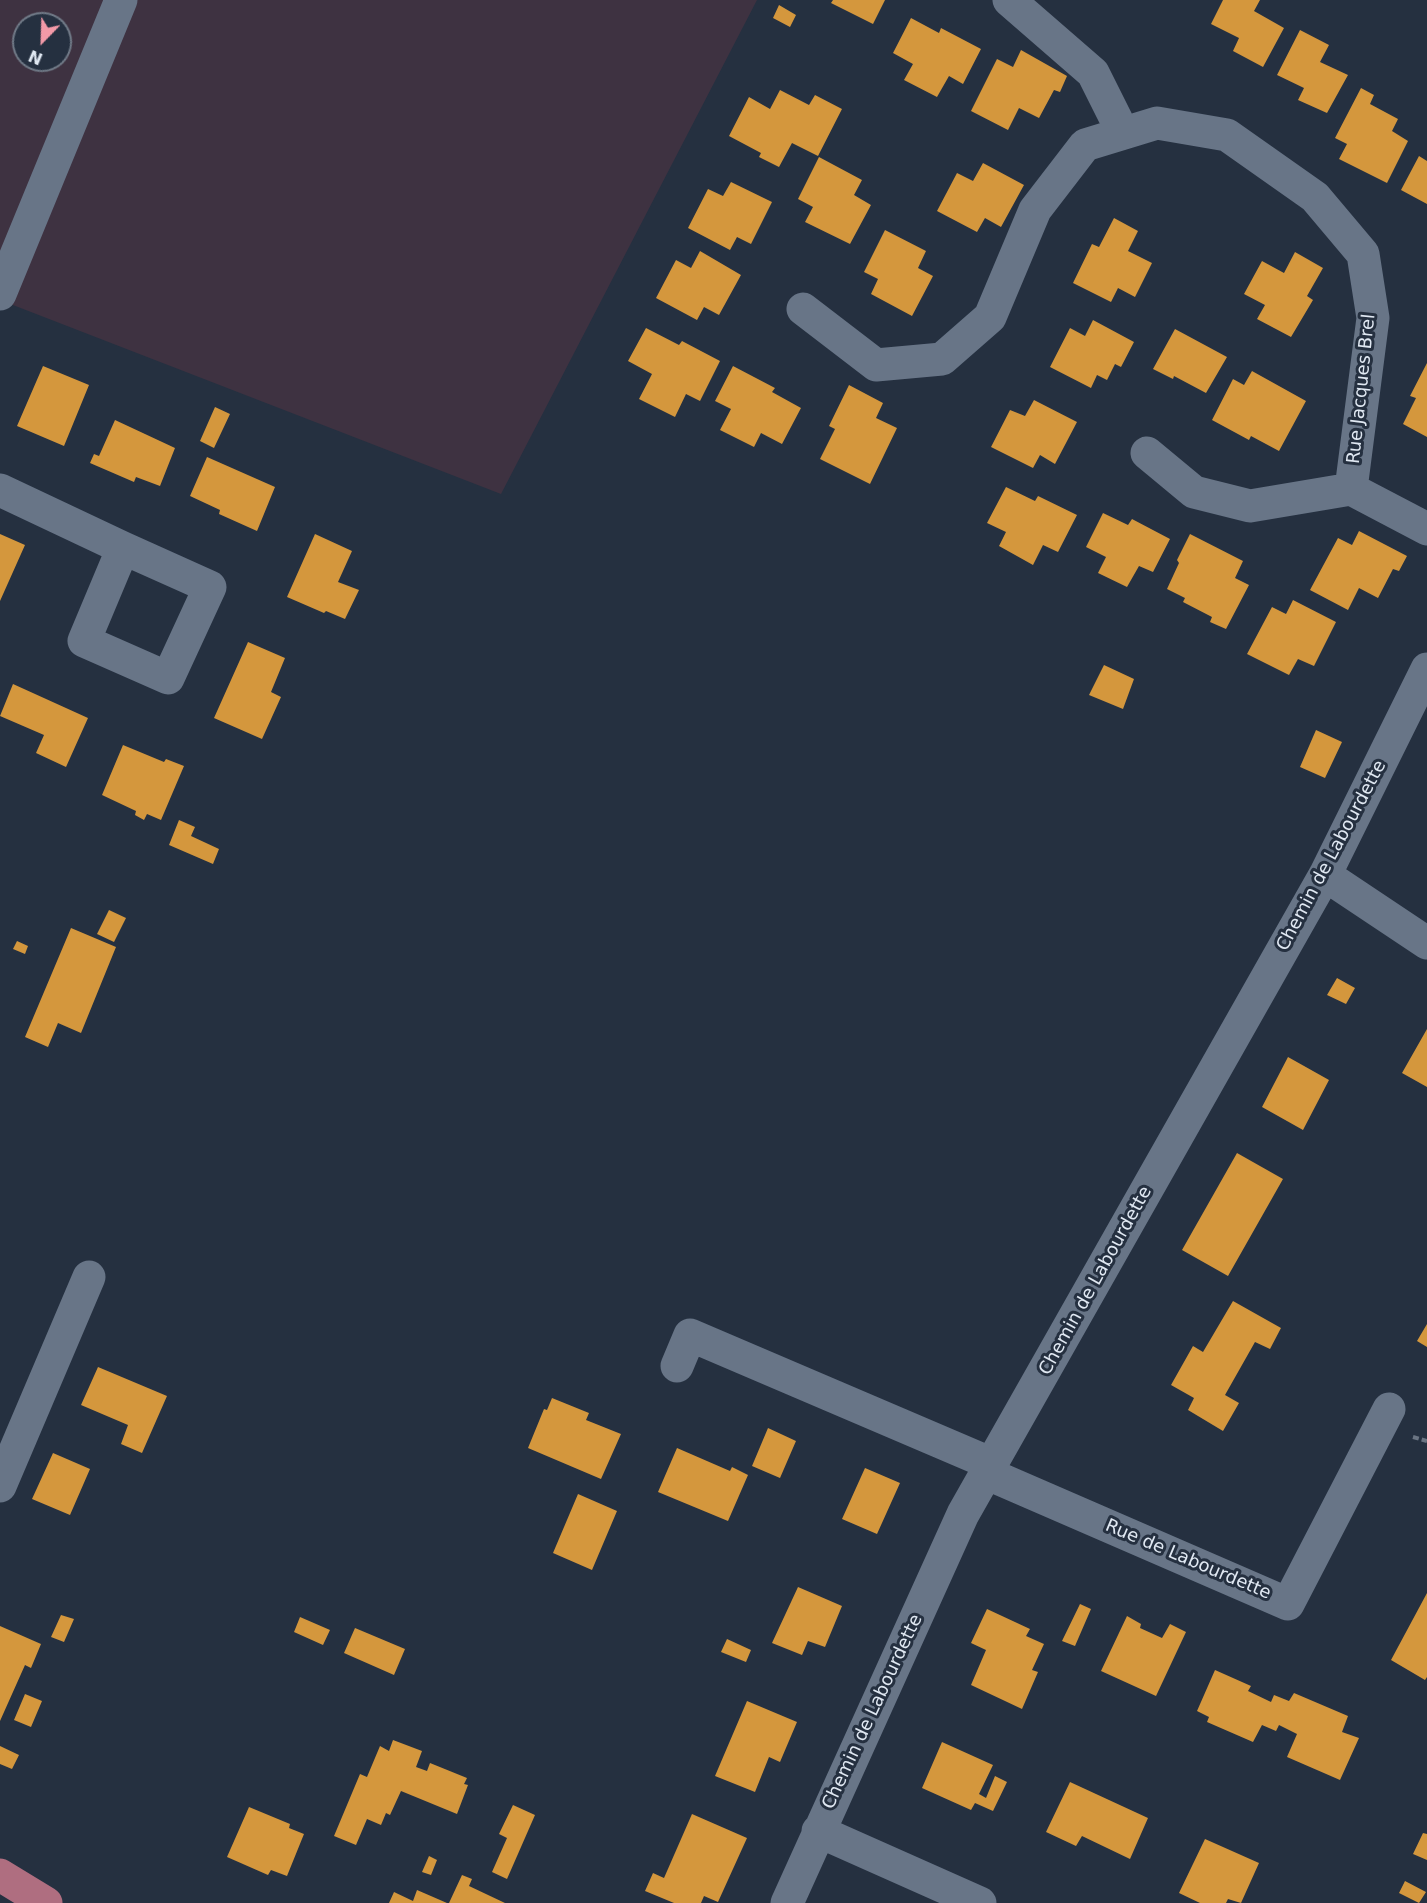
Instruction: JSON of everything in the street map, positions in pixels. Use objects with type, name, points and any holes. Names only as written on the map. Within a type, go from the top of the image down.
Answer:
[{"type":"main road","points":[[0,1875],[46,1903]]},
{"type":"street","points":[[1,291],[121,0]]},
{"type":"street","points":[[1009,0],[1094,73],[1123,133]]},
{"type":"street","name":"Rue Jacques Brel","points":[[803,309],[876,364],[942,359],[990,317],[1035,210],[1085,145],[1156,123],[1227,135],[1315,197],[1363,254],[1373,318],[1351,489]]},
{"type":"street","name":"Rue Jacques Brel","points":[[1147,453],[1194,492],[1250,506],[1351,489],[1427,530]]},
{"type":"street","points":[[0,489],[123,548]]},
{"type":"street","name":"Chemin de Labourdette","points":[[787,1903],[963,1515],[1325,875],[1427,669]]},
{"type":"street","points":[[1325,875],[1427,943]]},
{"type":"street","points":[[0,1486],[89,1277]]},
{"type":"street","points":[[677,1366],[690,1335],[989,1469]]},
{"type":"street","name":"Rue de Labourdette","points":[[989,1469],[1288,1604],[1389,1409]]},
{"type":"street","points":[[819,1831],[980,1903]]},
{"type":"shaded area","points":[[0,0],[757,0],[501,494],[0,300]]},
{"type":"building","points":[[833,0],[885,0],[873,24],[831,3]]},
{"type":"building","points":[[1223,0],[1260,0],[1254,11],[1284,28],[1263,67],[1233,51],[1239,38],[1211,24]]},
{"type":"building","points":[[779,5],[796,15],[790,27],[773,18]]},
{"type":"building","points":[[911,18],[939,33],[941,28],[981,49],[963,84],[949,76],[937,97],[904,80],[913,64],[893,53]]},
{"type":"building","points":[[1300,30],[1329,45],[1320,62],[1348,75],[1327,113],[1298,100],[1304,88],[1277,75]]},
{"type":"building","points":[[1021,50],[1067,76],[1060,92],[1054,90],[1039,118],[1019,108],[1008,130],[971,111],[997,59],[1013,67]]},
{"type":"building","points":[[1361,88],[1374,95],[1370,104],[1398,119],[1392,131],[1408,141],[1387,183],[1339,159],[1347,144],[1335,138]]},
{"type":"building","points":[[780,90],[809,105],[815,95],[842,109],[818,156],[792,143],[779,167],[759,157],[761,153],[729,136],[749,97],[770,109]]},
{"type":"building","points":[[1419,156],[1427,161],[1427,204],[1401,190]]},
{"type":"building","points":[[819,157],[862,180],[854,195],[871,205],[850,244],[805,222],[813,207],[798,199]]},
{"type":"building","points":[[983,163],[1024,185],[1001,227],[985,218],[977,232],[937,211],[957,173],[973,181]]},
{"type":"building","points":[[731,182],[772,202],[751,244],[737,237],[730,250],[688,228],[708,189],[723,196]]},
{"type":"building","points":[[1114,218],[1138,231],[1128,251],[1152,263],[1135,297],[1118,288],[1111,302],[1073,283],[1092,244],[1099,247]]},
{"type":"building","points":[[885,230],[926,251],[918,268],[933,276],[912,316],[871,294],[878,279],[864,272]]},
{"type":"building","points":[[700,251],[741,275],[719,315],[704,307],[697,320],[656,298],[676,260],[691,268]]},
{"type":"building","points":[[1295,252],[1323,268],[1307,296],[1313,300],[1291,337],[1257,319],[1265,305],[1244,294],[1262,261],[1284,273]]},
{"type":"building","points":[[1093,320],[1134,342],[1121,367],[1115,364],[1107,380],[1097,375],[1091,388],[1050,367],[1070,328],[1085,336]]},
{"type":"building","points":[[646,328],[679,345],[682,341],[720,361],[700,401],[686,394],[675,417],[639,399],[652,374],[628,361]]},
{"type":"building","points":[[1175,329],[1227,357],[1206,393],[1174,376],[1173,379],[1153,369]]},
{"type":"building","points":[[1427,363],[1427,437],[1403,424],[1416,398],[1410,396]]},
{"type":"building","points":[[43,366],[89,385],[64,446],[17,426]]},
{"type":"building","points":[[733,366],[775,388],[772,392],[801,408],[782,444],[761,433],[754,447],[720,430],[731,409],[715,401]]},
{"type":"building","points":[[1252,371],[1306,401],[1279,451],[1251,436],[1249,440],[1212,420],[1233,379],[1244,385]]},
{"type":"building","points":[[849,385],[883,403],[876,418],[897,428],[870,484],[820,459],[835,429],[829,426]]},
{"type":"building","points":[[1034,400],[1077,422],[1055,464],[1040,455],[1033,468],[991,447],[1010,410],[1025,416]]},
{"type":"building","points":[[215,407],[230,414],[214,448],[200,441]]},
{"type":"building","points":[[115,420],[175,448],[160,486],[136,477],[134,482],[90,463],[94,454],[99,456]]},
{"type":"building","points":[[207,457],[275,487],[257,531],[219,514],[220,510],[190,496]]},
{"type":"building","points":[[1006,487],[1035,501],[1038,496],[1077,515],[1058,552],[1043,545],[1033,565],[999,546],[1006,532],[987,523]]},
{"type":"building","points":[[1103,513],[1128,525],[1132,519],[1170,539],[1153,572],[1139,566],[1127,587],[1098,573],[1106,557],[1086,547]]},
{"type":"building","points":[[1359,531],[1407,556],[1399,571],[1393,569],[1378,598],[1359,588],[1348,610],[1310,590],[1338,538],[1352,545]]},
{"type":"building","points":[[0,534],[25,545],[0,601]]},
{"type":"building","points":[[315,534],[352,551],[338,582],[359,590],[345,619],[326,611],[324,613],[287,597]]},
{"type":"building","points":[[1190,534],[1243,561],[1235,578],[1249,585],[1226,629],[1210,622],[1212,617],[1183,602],[1185,598],[1167,589],[1179,563],[1177,560]]},
{"type":"building","points":[[1293,600],[1336,622],[1314,666],[1298,659],[1289,675],[1247,654],[1272,607],[1286,614]]},
{"type":"building","points":[[248,642],[285,658],[271,692],[281,697],[262,739],[214,718]]},
{"type":"building","points":[[1104,665],[1134,679],[1123,709],[1089,695]]},
{"type":"building","points":[[13,684],[88,718],[66,767],[36,753],[44,735],[0,716]]},
{"type":"building","points":[[1316,730],[1342,742],[1325,778],[1300,767]]},
{"type":"building","points":[[123,745],[164,762],[166,759],[184,766],[161,820],[147,814],[144,820],[135,815],[136,811],[102,795]]},
{"type":"building","points":[[179,820],[195,827],[191,836],[219,849],[213,864],[169,845]]},
{"type":"building","points":[[109,910],[126,918],[114,942],[97,934]]},
{"type":"building","points":[[71,928],[116,947],[81,1033],[58,1023],[48,1047],[25,1037]]},
{"type":"building","points":[[17,941],[28,946],[25,954],[13,949]]},
{"type":"building","points":[[1337,978],[1355,988],[1346,1004],[1327,995]]},
{"type":"building","points":[[1427,1029],[1427,1087],[1402,1073]]},
{"type":"building","points":[[1288,1057],[1329,1080],[1303,1130],[1262,1107]]},
{"type":"building","points":[[1237,1153],[1283,1179],[1228,1276],[1182,1250]]},
{"type":"building","points":[[1233,1301],[1281,1328],[1270,1349],[1255,1342],[1225,1395],[1239,1403],[1223,1431],[1188,1410],[1194,1398],[1171,1385],[1193,1346],[1203,1352]]},
{"type":"building","points":[[1427,1324],[1427,1347],[1417,1341]]},
{"type":"building","points":[[98,1367],[167,1396],[142,1453],[121,1444],[128,1425],[81,1405]]},
{"type":"building","points":[[552,1398],[589,1413],[586,1420],[621,1434],[601,1479],[528,1448],[544,1409],[547,1410]]},
{"type":"building","points":[[768,1428],[796,1441],[780,1478],[752,1466]]},
{"type":"building","points":[[677,1448],[730,1471],[732,1467],[748,1475],[728,1521],[658,1492]]},
{"type":"building","points":[[53,1453],[90,1469],[70,1515],[32,1499]]},
{"type":"building","points":[[865,1468],[900,1483],[877,1534],[842,1519]]},
{"type":"building","points":[[578,1494],[617,1511],[592,1570],[553,1553]]},
{"type":"building","points":[[798,1587],[842,1606],[825,1647],[808,1641],[802,1655],[772,1643]]},
{"type":"building","points":[[1427,1593],[1427,1677],[1425,1680],[1391,1660]]},
{"type":"building","points":[[1080,1604],[1091,1609],[1075,1646],[1062,1641]]},
{"type":"building","points":[[987,1609],[1030,1629],[1026,1636],[1044,1644],[1032,1670],[1038,1672],[1022,1709],[971,1685],[986,1650],[971,1643]]},
{"type":"building","points":[[61,1615],[74,1619],[64,1642],[51,1637]]},
{"type":"building","points":[[1127,1616],[1141,1624],[1140,1628],[1162,1638],[1170,1624],[1186,1632],[1156,1696],[1101,1671]]},
{"type":"building","points":[[300,1617],[330,1630],[323,1645],[294,1632]]},
{"type":"building","points":[[0,1626],[41,1644],[31,1668],[25,1665],[0,1721]]},
{"type":"building","points":[[355,1628],[405,1649],[394,1675],[344,1653]]},
{"type":"building","points":[[727,1639],[751,1650],[746,1662],[721,1652]]},
{"type":"building","points":[[1215,1670],[1251,1686],[1248,1691],[1271,1702],[1274,1695],[1289,1701],[1294,1693],[1348,1716],[1342,1732],[1359,1738],[1340,1780],[1287,1757],[1297,1734],[1279,1725],[1276,1731],[1262,1725],[1253,1742],[1207,1722],[1209,1717],[1197,1711]]},
{"type":"building","points":[[25,1694],[42,1701],[31,1727],[14,1720]]},
{"type":"building","points":[[747,1701],[797,1722],[780,1762],[769,1757],[755,1792],[715,1776]]},
{"type":"building","points":[[393,1740],[422,1751],[416,1767],[427,1771],[430,1763],[467,1778],[464,1784],[468,1785],[457,1814],[401,1791],[390,1815],[386,1813],[381,1825],[367,1819],[356,1845],[334,1836],[360,1774],[367,1777],[380,1746],[389,1751]]},
{"type":"building","points":[[942,1742],[993,1765],[979,1794],[986,1798],[995,1776],[1007,1782],[993,1811],[975,1803],[971,1810],[922,1788]]},
{"type":"building","points":[[0,1746],[19,1755],[12,1769],[0,1764]]},
{"type":"building","points":[[1070,1782],[1148,1818],[1130,1859],[1082,1836],[1076,1846],[1046,1832]]},
{"type":"building","points":[[513,1805],[535,1815],[507,1879],[492,1872],[507,1838],[499,1834]]},
{"type":"building","points":[[249,1807],[290,1824],[289,1828],[304,1834],[287,1876],[271,1870],[268,1875],[227,1857]]},
{"type":"building","points":[[692,1814],[747,1838],[718,1902],[704,1896],[701,1903],[674,1903],[645,1891],[653,1873],[664,1878]]},
{"type":"building","points":[[1423,1833],[1427,1834],[1427,1860],[1413,1854]]},
{"type":"building","points":[[1205,1839],[1259,1863],[1241,1903],[1228,1899],[1226,1903],[1200,1903],[1179,1893]]},
{"type":"building","points":[[429,1856],[437,1860],[431,1875],[422,1872]]},
{"type":"building","points":[[462,1875],[472,1879],[469,1886],[505,1903],[449,1903]]},
{"type":"building","points":[[1405,1881],[1426,1892],[1419,1903],[1399,1893]]},
{"type":"building","points":[[417,1890],[447,1903],[389,1903],[394,1892],[413,1901]]}]
